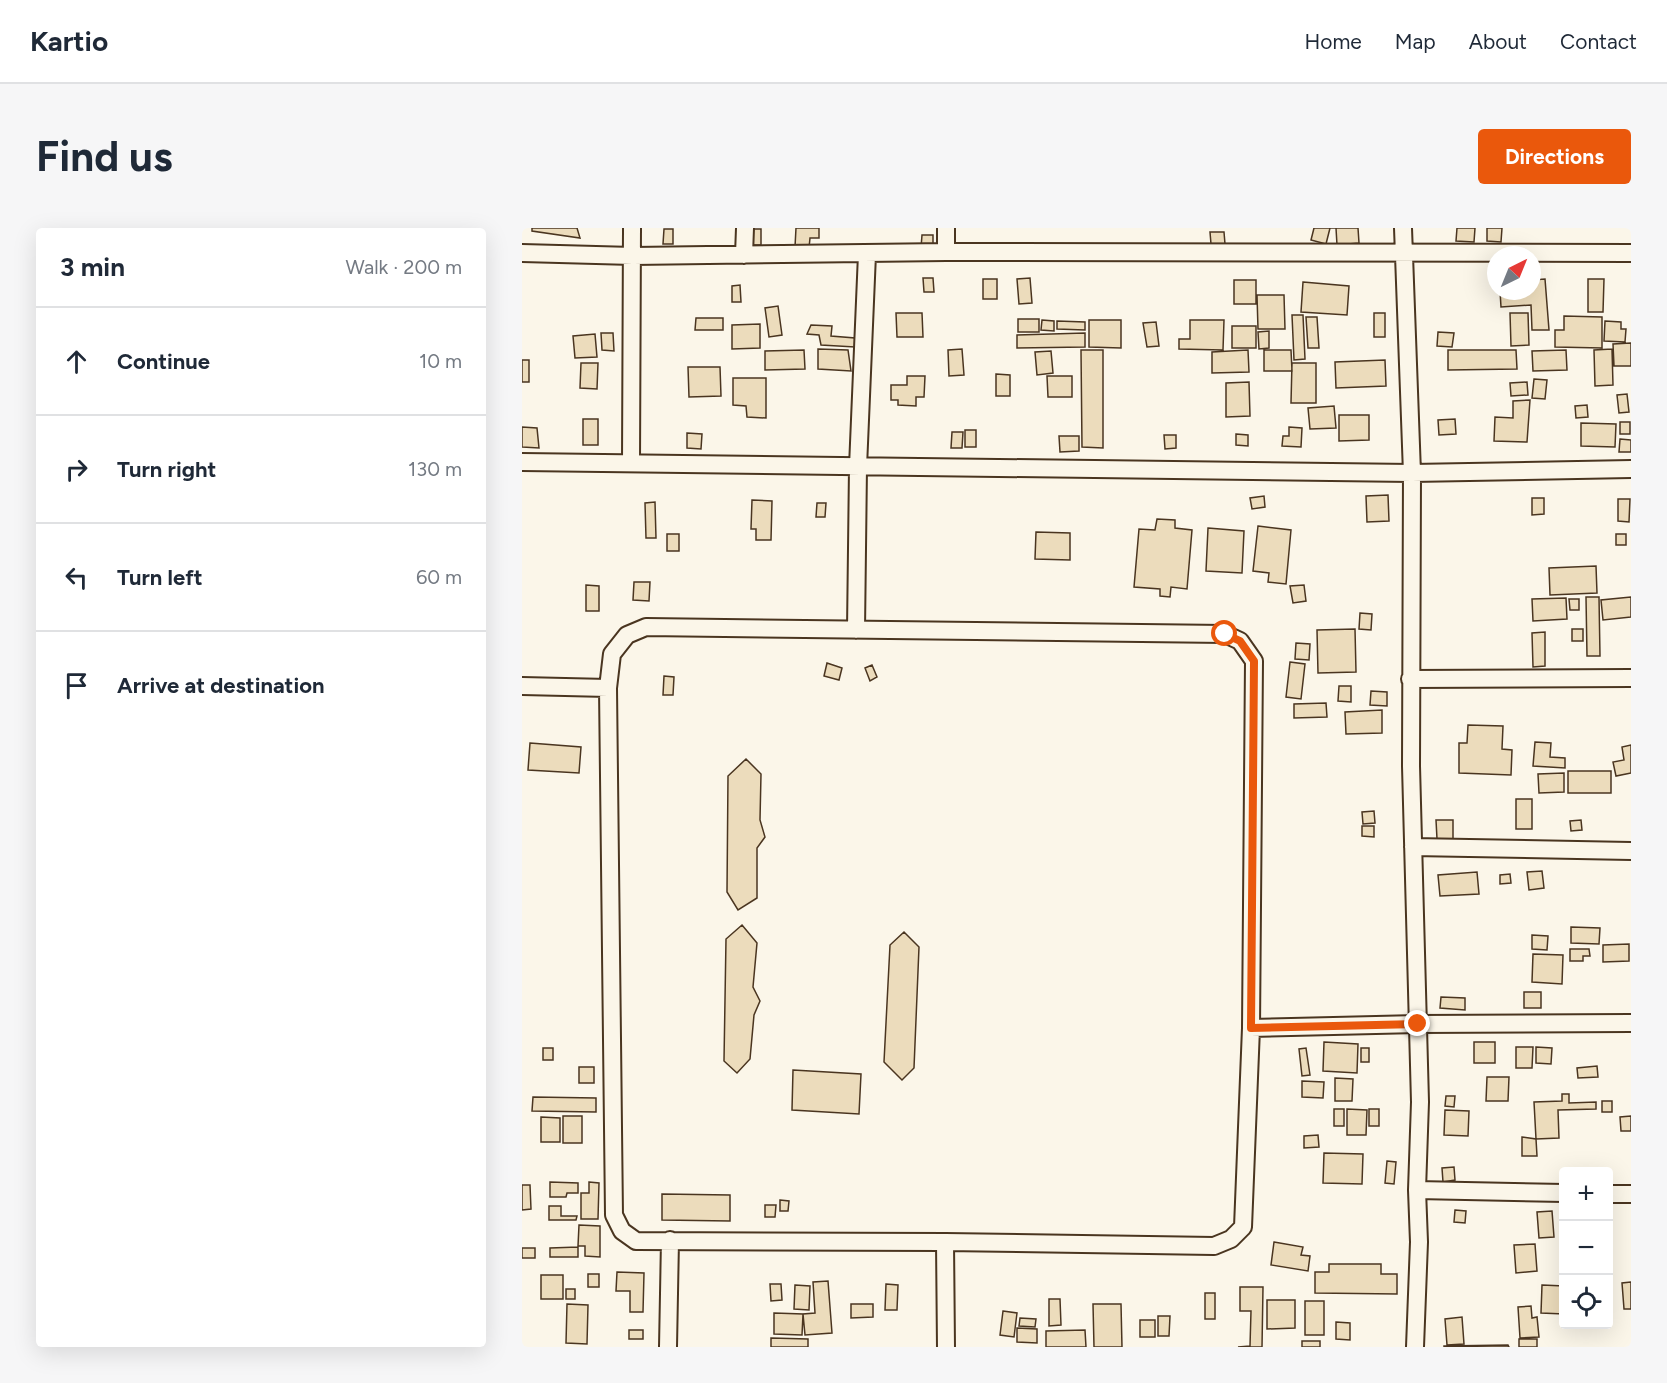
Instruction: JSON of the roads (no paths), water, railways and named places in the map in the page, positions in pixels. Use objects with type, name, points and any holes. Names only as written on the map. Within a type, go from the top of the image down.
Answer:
[{"type":"street","points":[[631,463],[632,228]]},
{"type":"street","points":[[744,255],[745,228]]},
{"type":"street","points":[[946,228],[946,252]]},
{"type":"street","points":[[1403,228],[1412,473],[1410,679],[1420,1102],[1417,1190],[1419,1242],[1415,1347]]},
{"type":"street","points":[[522,253],[633,256],[946,252],[1631,253]]},
{"type":"street","points":[[856,630],[858,467],[867,254]]},
{"type":"street","points":[[522,462],[1412,473],[1631,469]]},
{"type":"street","points":[[646,627],[1225,634],[1240,641],[1254,661],[1251,1028],[1243,1227],[1232,1239],[1214,1246],[636,1241],[622,1231],[614,1215],[608,688],[612,654],[627,634],[646,627]]},
{"type":"street","points":[[1410,679],[1631,678]]},
{"type":"street","points":[[522,686],[608,688]]},
{"type":"street","points":[[1413,847],[1631,851]]},
{"type":"street","points":[[1251,1028],[1418,1024],[1631,1023]]},
{"type":"street","points":[[1417,1190],[1559,1193]]},
{"type":"street","points":[[1613,1194],[1631,1194]]},
{"type":"street","points":[[668,1347],[670,1240]]},
{"type":"street","points":[[945,1242],[946,1347]]}]
